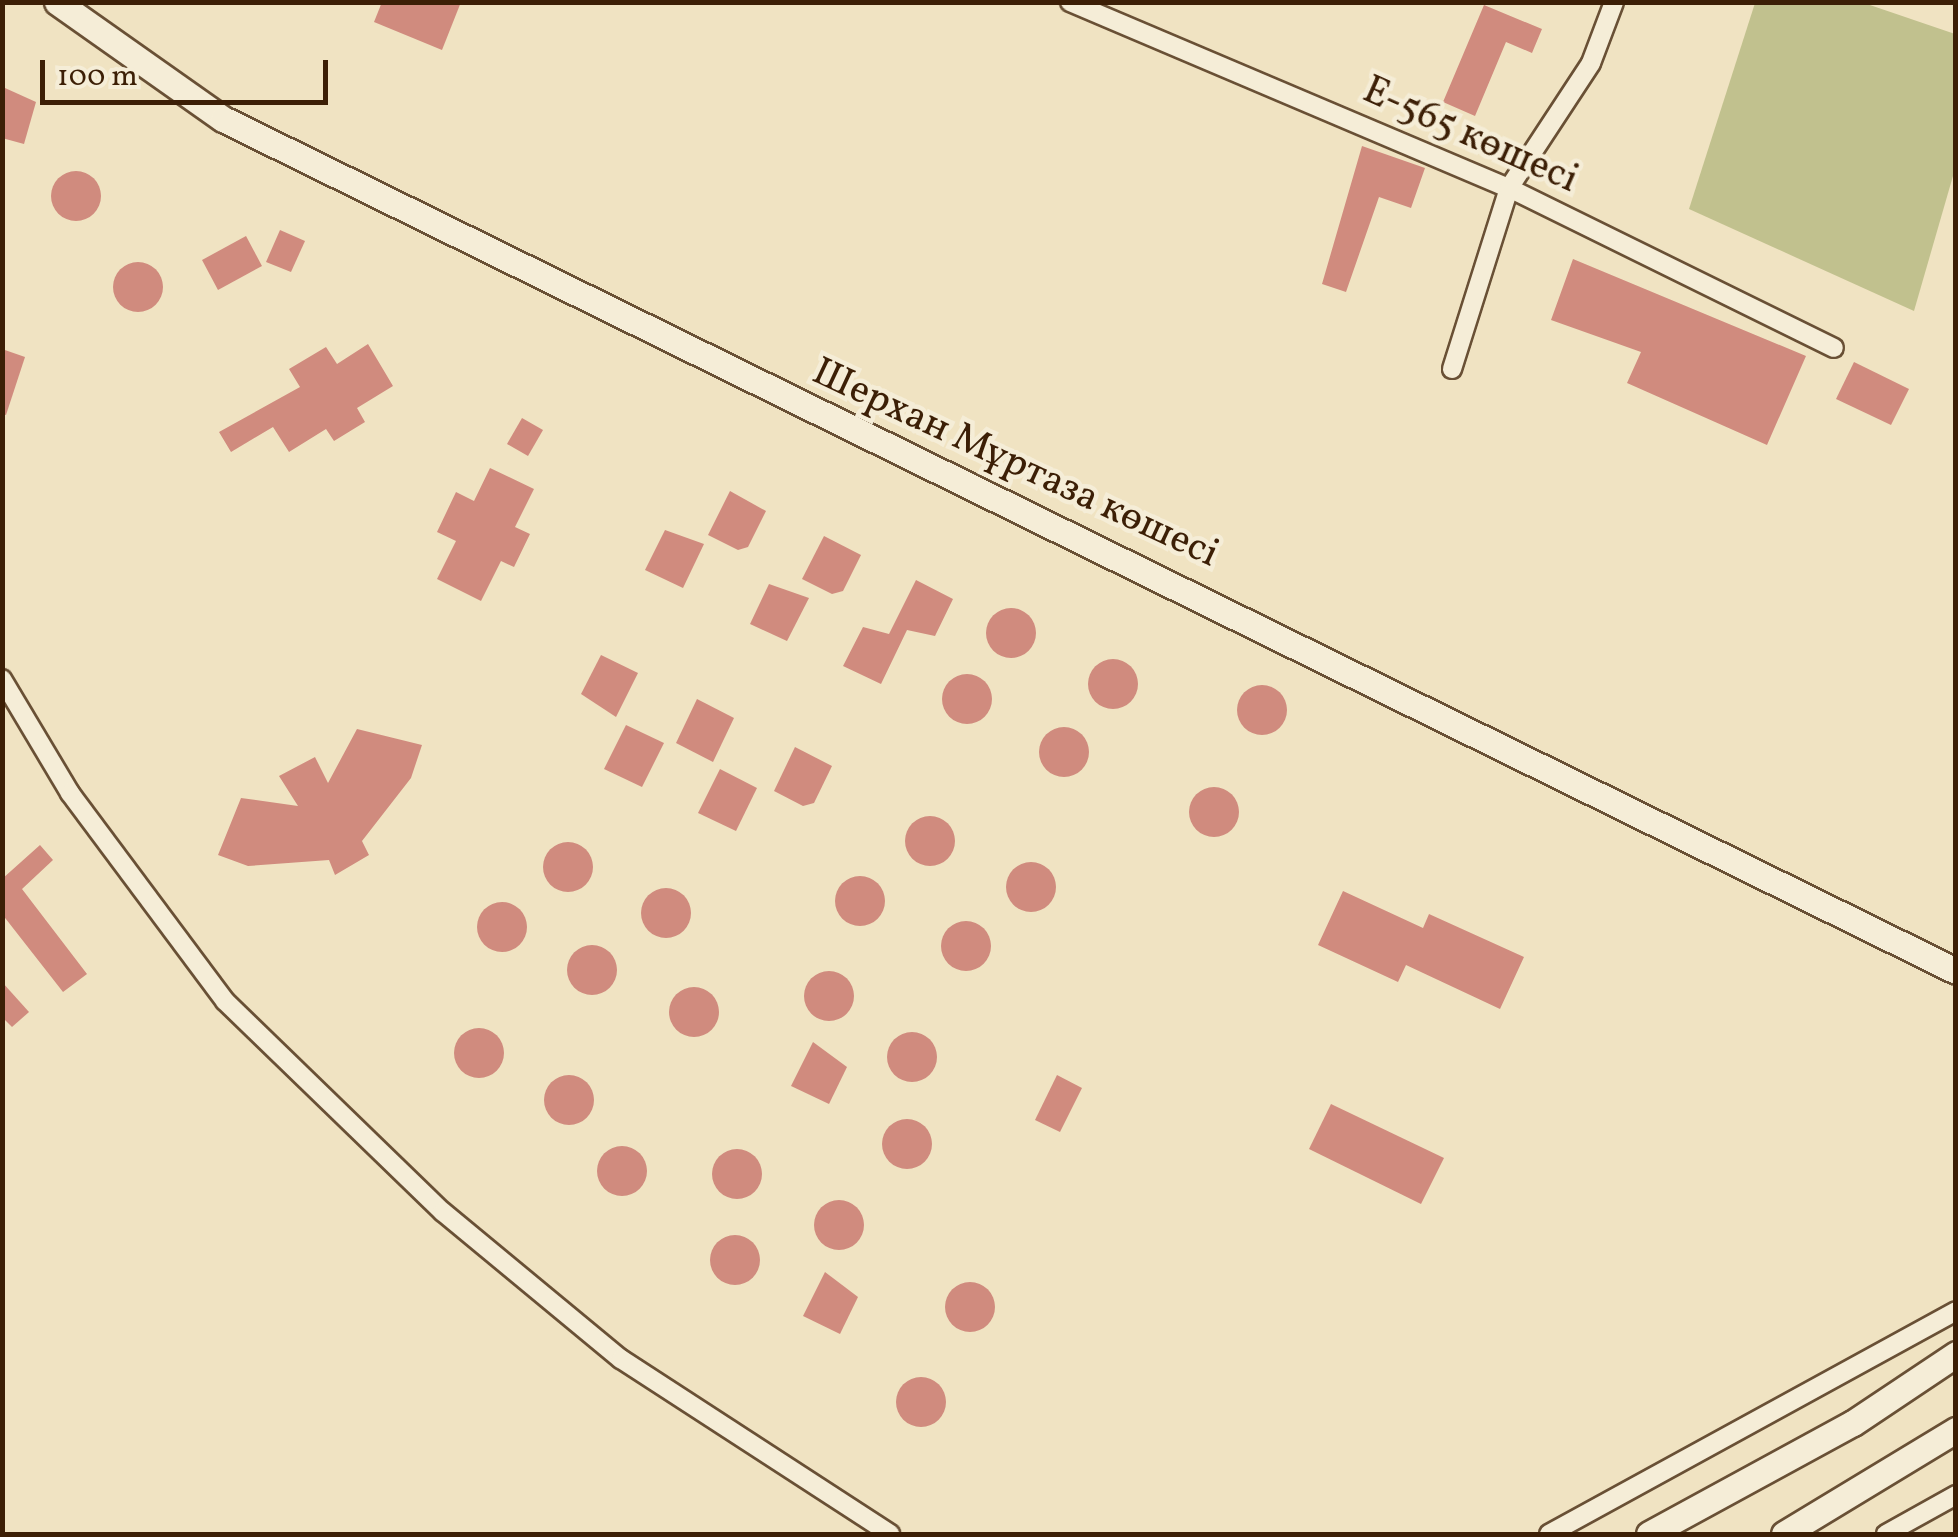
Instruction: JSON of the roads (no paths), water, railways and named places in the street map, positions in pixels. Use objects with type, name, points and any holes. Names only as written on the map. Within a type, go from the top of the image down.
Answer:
[{"type":"main road","name":"Шерхан Мұртаза көшесі","points":[[57,2],[223,118],[1956,970]]},
{"type":"main road","points":[[1650,1534],[1853,1423],[1956,1354]]},
{"type":"main road","points":[[1784,1534],[1956,1430]]},
{"type":"street","name":"Е-565 көшесі","points":[[1070,2],[1509,188],[1834,348]]},
{"type":"street","points":[[1452,369],[1509,188],[1591,62],[1614,2]]},
{"type":"street","points":[[2,678],[70,793],[225,1001],[442,1212],[620,1359],[890,1534]]},
{"type":"street","points":[[1549,1534],[1956,1311]]},
{"type":"street","points":[[1886,1534],[1956,1495]]}]
